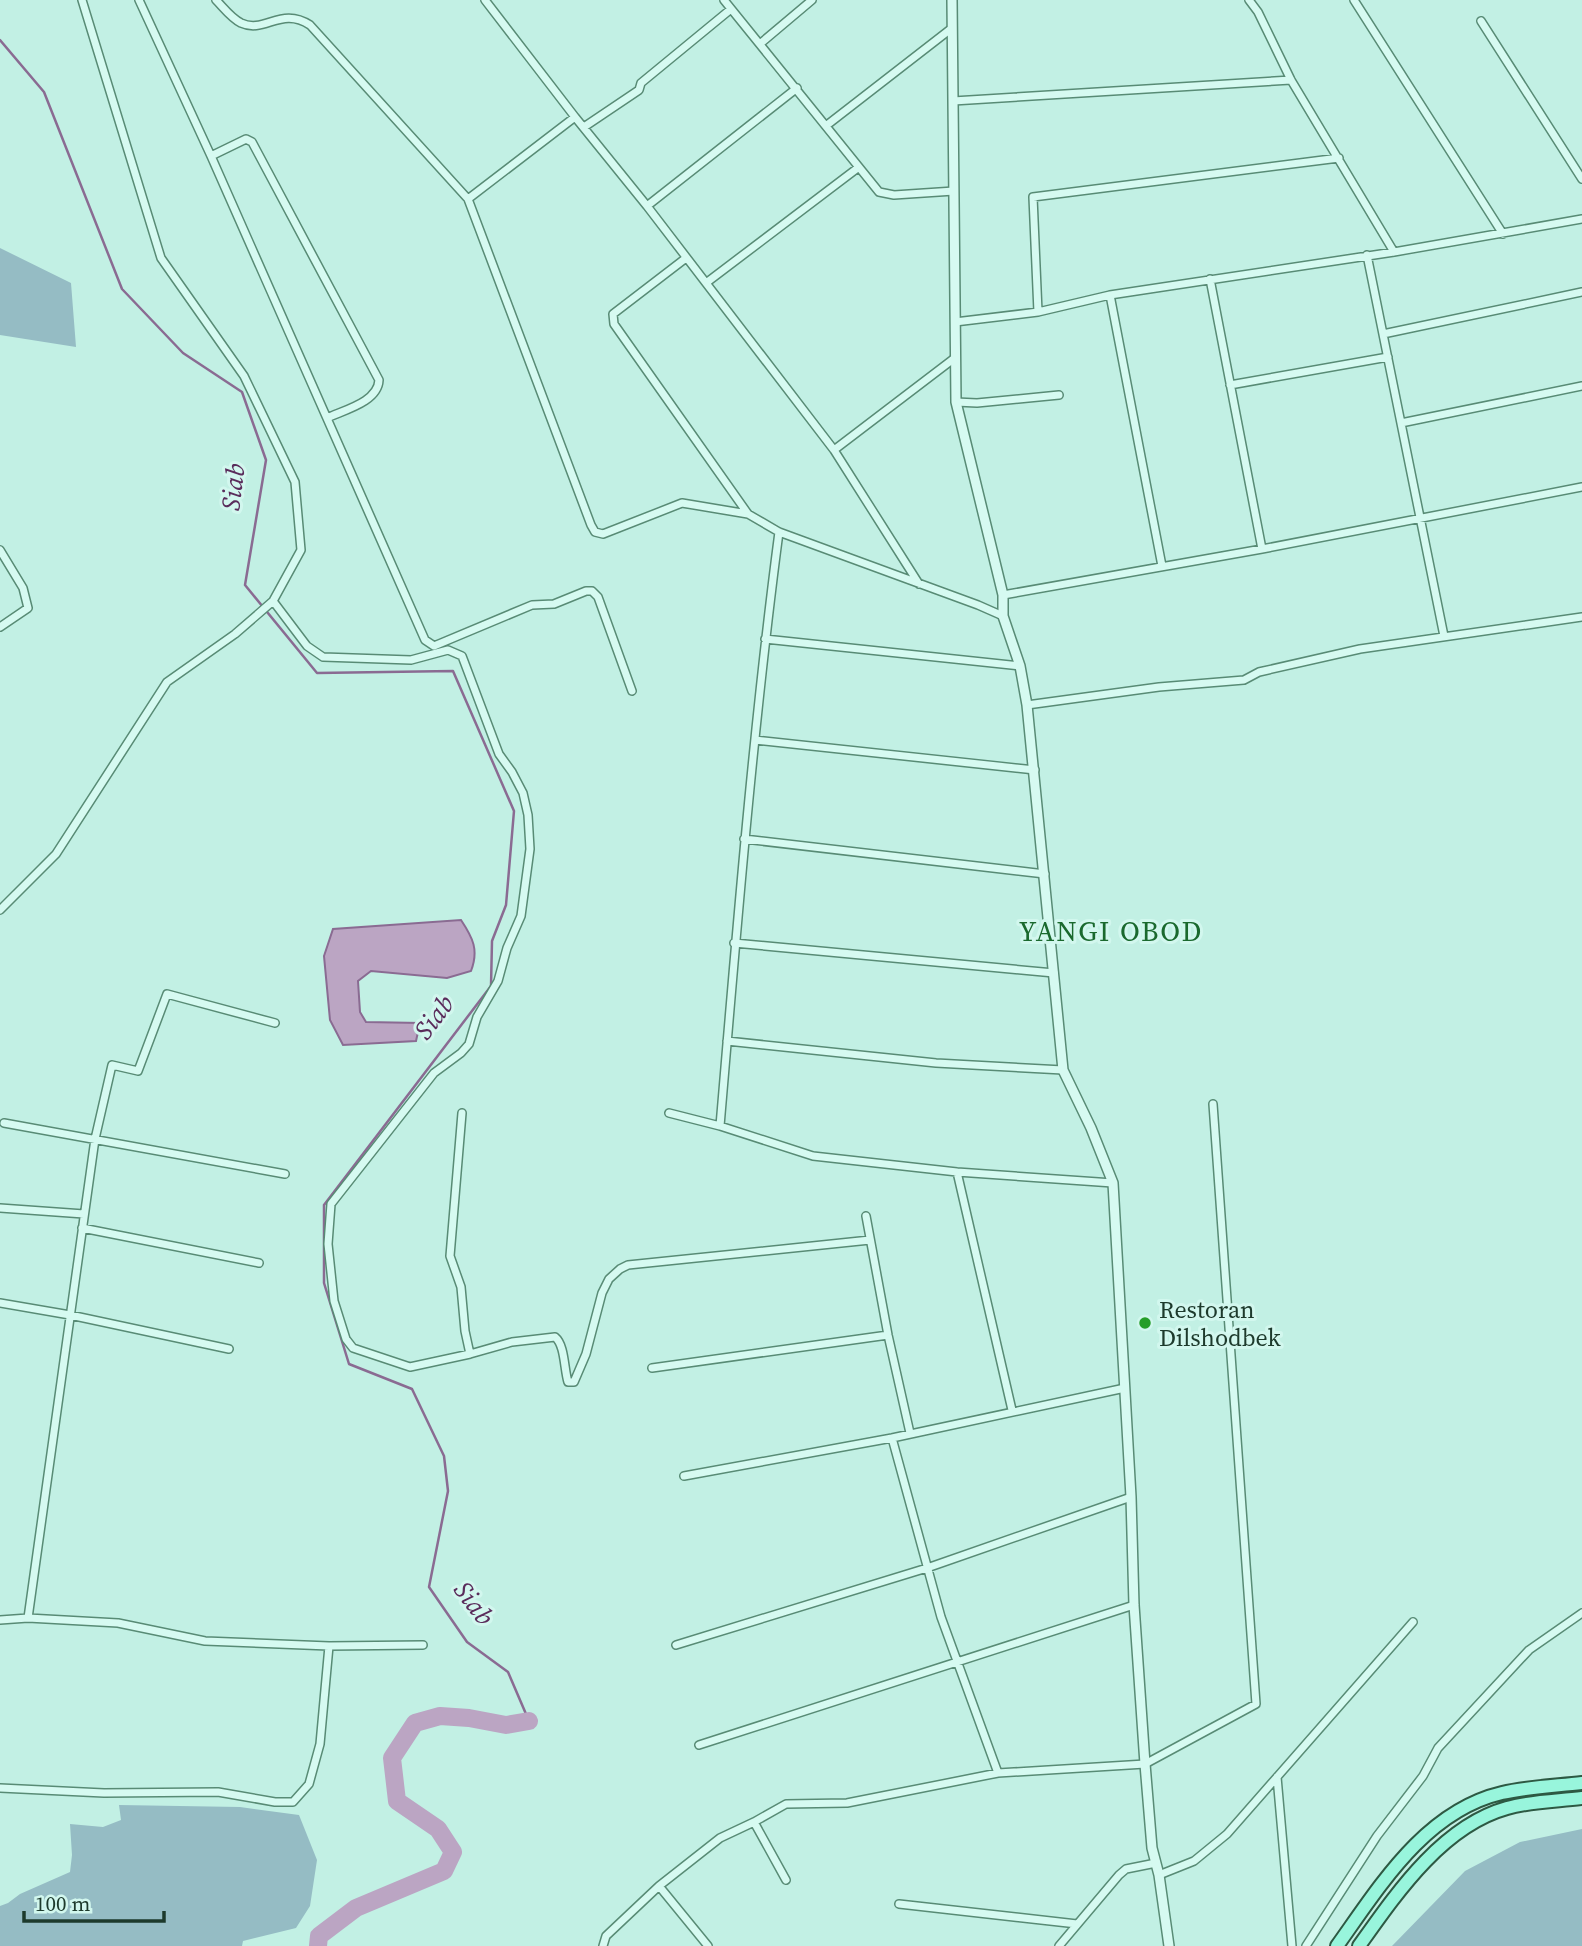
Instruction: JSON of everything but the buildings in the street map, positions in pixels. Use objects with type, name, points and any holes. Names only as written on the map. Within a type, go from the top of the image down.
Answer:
[{"type":"main road","points":[[1336,1946],[1405,1855],[1437,1824],[1475,1802],[1502,1793],[1582,1783]]},
{"type":"main road","points":[[1359,1946],[1431,1854],[1460,1830],[1508,1808],[1582,1798]]},
{"type":"street","points":[[0,910],[56,854],[167,682],[235,634],[274,601],[301,550],[295,482],[244,376],[161,258],[82,0]]},
{"type":"street","points":[[139,0],[425,640],[434,646],[532,605],[554,604],[592,591],[598,597],[632,691]]},
{"type":"street","points":[[216,0],[236,21],[244,24],[288,17],[299,18],[310,25],[468,199],[595,532],[604,534],[682,503],[748,514],[779,532],[1003,616]]},
{"type":"street","points":[[485,0],[834,450],[919,584]]},
{"type":"street","points":[[724,0],[879,192],[885,195],[954,191]]},
{"type":"street","points":[[761,43],[812,0]]},
{"type":"street","points":[[952,0],[956,402],[1003,594],[1003,616],[1020,666],[1027,705],[1063,1070],[1091,1128],[1113,1183],[1131,1497],[1134,1605],[1145,1763],[1169,1946]]},
{"type":"street","points":[[1249,0],[1258,12],[1291,80],[1394,252]]},
{"type":"street","points":[[1354,0],[1503,234]]},
{"type":"street","points":[[584,127],[639,90],[641,83],[731,9]]},
{"type":"street","points":[[1481,21],[1582,179]]},
{"type":"street","points":[[827,125],[952,28]]},
{"type":"street","points":[[953,101],[1291,80]]},
{"type":"street","points":[[647,206],[797,88]]},
{"type":"street","points":[[468,199],[575,117]]},
{"type":"street","points":[[211,156],[246,139],[252,142],[379,380],[379,388],[374,396],[327,418]]},
{"type":"street","points":[[1038,312],[1033,197],[1339,158]]},
{"type":"street","points":[[706,283],[859,167]]},
{"type":"street","points":[[955,322],[1038,312],[1110,295],[1394,252],[1582,219]]},
{"type":"street","points":[[1367,255],[1444,636]]},
{"type":"street","points":[[686,258],[613,314],[614,324],[748,514]]},
{"type":"street","points":[[1210,279],[1262,549]]},
{"type":"street","points":[[1383,334],[1582,292]]},
{"type":"street","points":[[1110,295],[1162,566]]},
{"type":"street","points":[[834,450],[956,357]]},
{"type":"street","points":[[1230,385],[1388,357]]},
{"type":"street","points":[[1401,423],[1582,386]]},
{"type":"street","points":[[956,402],[977,403],[1059,395]]},
{"type":"street","points":[[1003,594],[1262,549],[1582,487]]},
{"type":"street","points":[[720,1126],[744,839],[779,532]]},
{"type":"street","points":[[0,550],[23,588],[28,608],[0,627]]},
{"type":"street","points":[[274,601],[307,646],[323,657],[411,660],[453,650],[462,656],[499,754],[523,793],[528,815],[530,849],[521,916],[507,948],[498,981],[477,1017],[469,1044],[434,1073],[331,1204],[328,1244],[334,1301],[346,1339],[353,1348],[410,1367],[512,1342],[555,1337],[563,1350],[568,1382],[574,1382],[586,1354],[602,1293],[609,1279],[628,1265],[870,1240]]},
{"type":"street","points":[[1027,705],[1158,687],[1244,680],[1259,672],[1360,649],[1582,617]]},
{"type":"street","points":[[765,639],[1020,666]]},
{"type":"street","points":[[450,640],[454,645],[453,650]]},
{"type":"street","points":[[755,740],[1035,770]]},
{"type":"street","points":[[744,839],[1045,874]]},
{"type":"street","points":[[734,943],[1054,974]]},
{"type":"street","points":[[28,1618],[95,1139],[112,1065],[138,1071],[167,995],[275,1023]]},
{"type":"street","points":[[727,1041],[936,1063],[1063,1070]]},
{"type":"street","points":[[603,1946],[606,1936],[659,1886],[720,1838],[786,1804],[847,1803],[998,1773],[1145,1763],[1256,1704],[1213,1104]]},
{"type":"street","points":[[461,1113],[450,1256],[461,1287],[470,1354]]},
{"type":"street","points":[[669,1113],[720,1126],[813,1156],[957,1172],[1113,1183]]},
{"type":"street","points":[[4,1123],[285,1174]]},
{"type":"street","points":[[957,1172],[1012,1410]]},
{"type":"street","points":[[0,1208],[84,1214]]},
{"type":"street","points":[[866,1216],[910,1433]]},
{"type":"street","points":[[82,1228],[259,1263]]},
{"type":"street","points":[[0,1303],[229,1349]]},
{"type":"street","points":[[652,1368],[888,1335]]},
{"type":"street","points":[[684,1476],[892,1438],[1012,1410],[1125,1388]]},
{"type":"street","points":[[892,1438],[941,1617],[998,1773]]},
{"type":"street","points":[[676,1645],[927,1568],[1131,1497]]},
{"type":"street","points":[[699,1745],[1134,1605]]},
{"type":"street","points":[[1306,1946],[1377,1836],[1423,1776],[1438,1748],[1529,1650],[1582,1613]]},
{"type":"street","points":[[0,1620],[28,1618],[118,1623],[205,1641],[329,1646],[423,1645]]},
{"type":"street","points":[[1159,1875],[1194,1861],[1227,1834],[1413,1622]]},
{"type":"street","points":[[0,1788],[104,1793],[218,1792],[275,1802],[293,1802],[309,1784],[320,1744],[329,1646]]},
{"type":"street","points":[[1278,1777],[1292,1946]]},
{"type":"street","points":[[754,1822],[786,1880]]},
{"type":"street","points":[[1059,1946],[1126,1869],[1156,1863]]},
{"type":"street","points":[[659,1886],[708,1946]]},
{"type":"street","points":[[899,1904],[1077,1924]]},
{"type":"shaded area","points":[[0,248],[71,283],[76,347],[0,335]]},
{"type":"shaded area","points":[[461,920],[474,944],[471,971],[447,978],[371,971],[358,981],[360,1012],[366,1022],[420,1023],[416,1041],[343,1045],[330,1020],[324,956],[333,929]]},
{"type":"shaded area","points":[[119,1805],[240,1807],[299,1815],[317,1860],[310,1906],[296,1928],[243,1941],[242,1946],[0,1946],[0,1906],[70,1872],[70,1824],[103,1827],[121,1820]]},
{"type":"shaded area","points":[[1582,1829],[1582,1946],[1392,1946],[1465,1871],[1520,1842]]},
{"type":"waterway","name":"Siab","points":[[0,40],[44,92],[122,289],[183,353],[242,392],[266,460],[245,585],[317,673],[453,671],[514,811],[506,905],[492,941],[491,986],[324,1205],[324,1283],[349,1364],[412,1389],[444,1456],[448,1491],[429,1587],[467,1642],[508,1672],[529,1721]]},
{"type":"waterway","name":"Siab","points":[[318,1946],[319,1936],[356,1908],[444,1871],[453,1852],[438,1829],[397,1801],[392,1758],[415,1723],[440,1716],[506,1725],[529,1721]]},
{"type":"place","name":"Restoran Dilshodbek","points":[[1145,1323]]},
{"type":"district","name":"YANGI OBOD","points":[[1111,931]]}]
